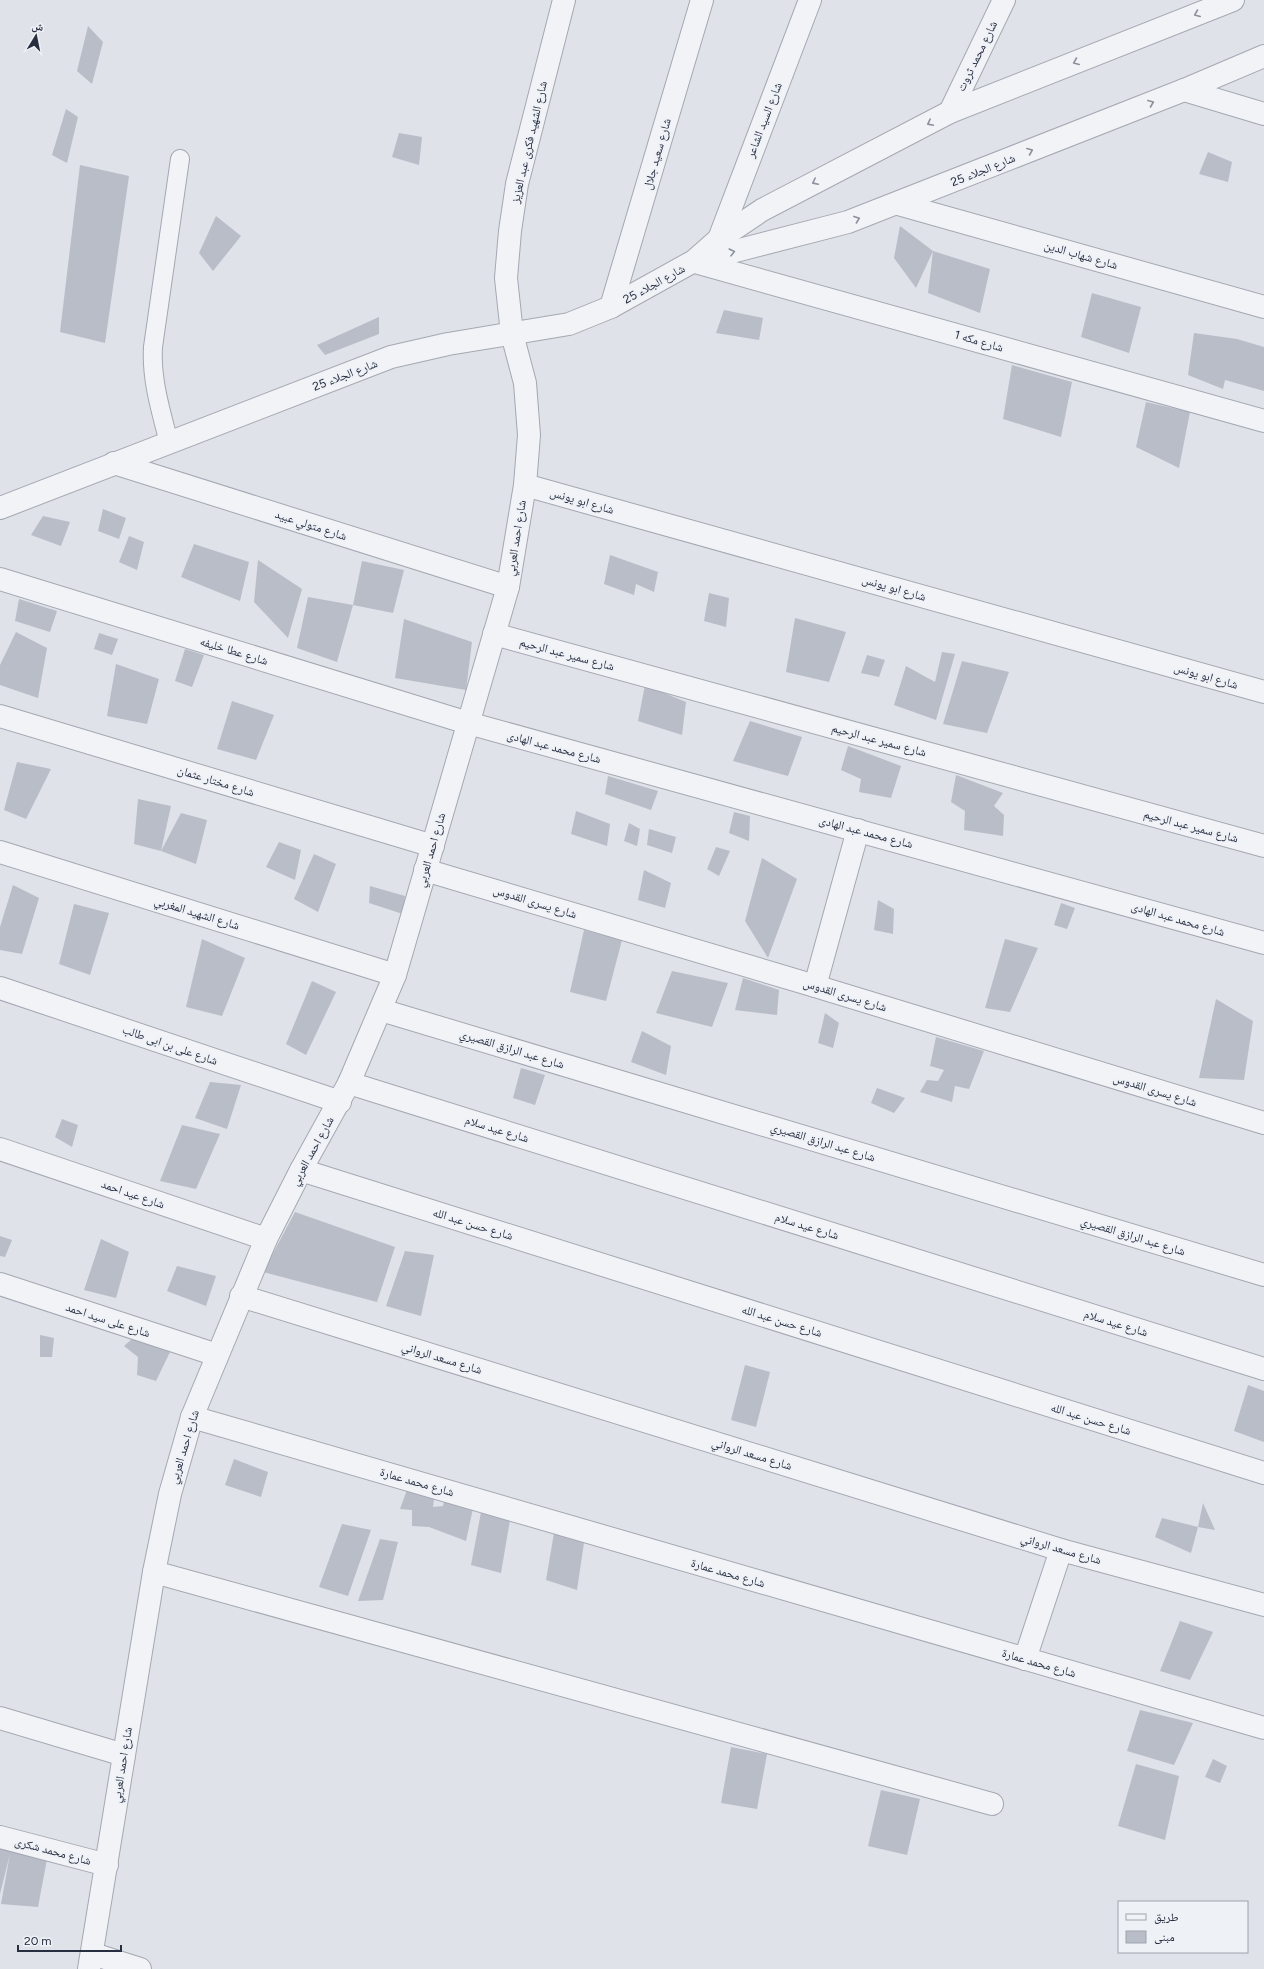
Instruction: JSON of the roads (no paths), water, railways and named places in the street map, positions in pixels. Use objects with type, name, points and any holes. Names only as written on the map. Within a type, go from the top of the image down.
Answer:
[{"type":"street","name":"شارع الشهيد فكرى عبد العزيز","points":[[512,334],[506,278],[517,184],[564,0]]},
{"type":"street","name":"شارع سعيد جلال","points":[[611,307],[702,0]]},
{"type":"street","name":"شارع السيد الشاعر","points":[[719,239],[810,0]]},
{"type":"street","name":"شارع محمد ثروت","points":[[950,112],[1004,0]]},
{"type":"street","name":"شارع الجلاء 25","points":[[0,508],[391,357],[448,344],[569,324],[611,307],[694,261],[719,239],[762,210],[950,112],[1233,0]]},
{"type":"street","name":"شارع الجلاء 25","points":[[694,261],[848,222],[898,204],[1184,90],[1264,56]]},
{"type":"street","points":[[1184,90],[1264,114]]},
{"type":"street","name":"شارع شهاب الدين","points":[[898,204],[1264,307]]},
{"type":"street","name":"شارع مكه 1","points":[[694,261],[1264,421]]},
{"type":"street","name":"شارع احمد العربي","points":[[91,1961],[154,1572],[170,1494],[192,1417],[266,1238],[344,1092],[395,975],[508,587],[525,485],[529,435],[525,383],[512,334]]},
{"type":"street","name":"شارع متولي عبيد","points":[[114,463],[508,587]]},
{"type":"street","name":"شارع ابو يونس","points":[[525,485],[1264,692]]},
{"type":"street","name":"شارع عطا خليفه","points":[[0,579],[468,723]]},
{"type":"street","name":"شارع سمير عبد الرحيم","points":[[494,634],[1264,846]]},
{"type":"street","name":"شارع مختار عثمان","points":[[0,716],[433,846]]},
{"type":"street","name":"شارع محمد عبد الهادى","points":[[468,723],[1264,943]]},
{"type":"street","points":[[815,986],[858,830]]},
{"type":"street","name":"شارع الشهيد المغربي","points":[[0,852],[395,975]]},
{"type":"street","name":"شارع يسرى القدوس","points":[[425,870],[815,986],[1264,1124]]},
{"type":"street","name":"شارع على بن ابى طالب","points":[[0,988],[344,1092]]},
{"type":"street","name":"شارع عبد الرازق القصيري","points":[[381,1010],[1264,1275]]},
{"type":"street","name":"شارع عيد سلام","points":[[344,1092],[1264,1369]]},
{"type":"street","name":"شارع عيد احمد","points":[[0,1149],[266,1238]]},
{"type":"street","name":"شارع حسن عبد الله","points":[[301,1170],[1264,1473]]},
{"type":"street","name":"شارع على سيد احمد","points":[[0,1284],[217,1355]]},
{"type":"street","name":"شارع مسعد الرواني","points":[[241,1296],[1061,1550],[1264,1605]]},
{"type":"street","name":"شارع محمد عمارة","points":[[192,1417],[1264,1728]]},
{"type":"street","points":[[1025,1659],[1061,1550]]},
{"type":"street","points":[[154,1572],[992,1804]]},
{"type":"street","points":[[0,1718],[124,1755]]},
{"type":"street","name":"شارع محمد شكرى","points":[[0,1837],[107,1866]]},
{"type":"street","points":[[91,1961],[140,1969]]},
{"type":"lane","points":[[168,443],[154,380],[152,363],[180,159]]}]
